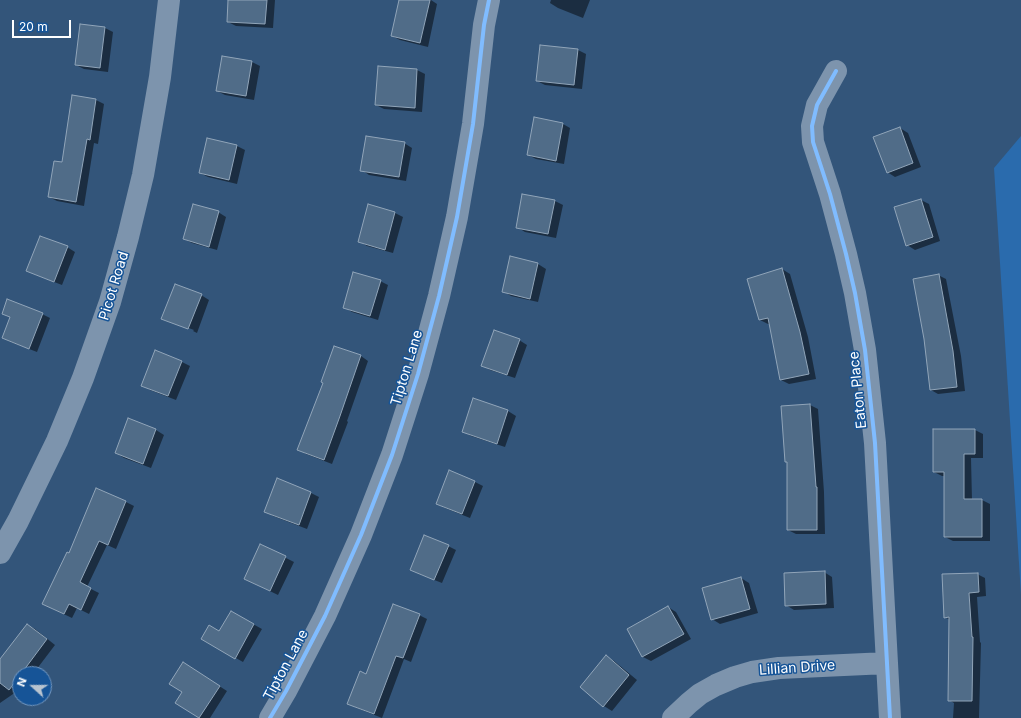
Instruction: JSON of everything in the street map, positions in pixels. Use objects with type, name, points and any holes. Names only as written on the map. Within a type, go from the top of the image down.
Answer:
[{"type":"street","name":"Picot Road","points":[[0,553],[18,521],[57,441],[83,378],[110,302],[143,175],[160,77],[168,0]]},
{"type":"street","name":"Tipton Lane","points":[[270,718],[286,691],[325,616],[361,535],[392,455],[418,374],[439,296],[457,217],[474,124],[484,25],[489,0]]},
{"type":"street","name":"Eaton Place","points":[[836,72],[817,105],[812,126],[813,142],[830,194],[846,254],[855,293],[865,350],[874,443],[890,718]]},
{"type":"street","name":"Lillian Drive","points":[[673,718],[689,703],[716,686],[735,677],[752,672],[779,668],[887,663]]},
{"type":"shaded area","points":[[1021,136],[1021,595],[994,168]]},
{"type":"building","points":[[228,0],[267,0],[265,24],[227,22]]},
{"type":"building","points":[[399,0],[430,0],[420,43],[391,36]]},
{"type":"building","points":[[80,24],[105,27],[100,68],[75,65]]},
{"type":"building","points":[[540,45],[578,49],[574,85],[536,81]]},
{"type":"building","points":[[222,56],[252,61],[246,96],[216,91]]},
{"type":"building","points":[[378,66],[417,69],[415,108],[375,105]]},
{"type":"building","points":[[72,95],[96,99],[90,140],[87,139],[76,202],[48,197],[54,161],[62,162]]},
{"type":"building","points":[[534,117],[563,123],[556,161],[527,155]]},
{"type":"building","points":[[900,127],[913,163],[887,173],[873,137]]},
{"type":"building","points":[[366,136],[405,142],[399,177],[360,171]]},
{"type":"building","points":[[207,138],[237,145],[229,180],[199,173]]},
{"type":"building","points":[[522,194],[555,200],[548,234],[516,228]]},
{"type":"building","points":[[921,199],[933,237],[906,246],[894,207]]},
{"type":"building","points":[[193,204],[219,211],[209,247],[183,239]]},
{"type":"building","points":[[368,204],[395,212],[385,250],[358,242]]},
{"type":"building","points":[[40,236],[68,246],[54,282],[26,271]]},
{"type":"building","points":[[510,256],[538,263],[530,299],[502,292]]},
{"type":"building","points":[[782,268],[800,332],[809,374],[780,380],[768,318],[759,320],[747,279]]},
{"type":"building","points":[[353,272],[381,280],[370,316],[343,308]]},
{"type":"building","points":[[939,274],[953,351],[957,387],[930,390],[924,339],[913,279]]},
{"type":"building","points":[[175,284],[202,294],[188,329],[161,319]]},
{"type":"building","points":[[7,299],[43,313],[29,349],[2,338],[10,317],[2,314]]},
{"type":"building","points":[[494,330],[520,339],[507,375],[481,366]]},
{"type":"building","points":[[334,346],[361,355],[324,460],[297,450],[323,383],[321,382]]},
{"type":"building","points":[[155,350],[182,361],[168,396],[141,386]]},
{"type":"building","points":[[473,398],[508,410],[497,444],[462,432]]},
{"type":"building","points":[[810,404],[817,487],[817,530],[787,530],[787,462],[785,462],[781,406]]},
{"type":"building","points":[[128,418],[156,429],[143,464],[115,453]]},
{"type":"building","points":[[933,429],[975,429],[975,454],[964,454],[964,499],[982,499],[982,537],[944,537],[944,472],[933,472]]},
{"type":"building","points":[[449,470],[475,481],[462,514],[436,504]]},
{"type":"building","points":[[277,478],[311,492],[299,525],[264,512]]},
{"type":"building","points":[[96,488],[126,501],[108,545],[99,541],[80,582],[91,588],[81,610],[69,604],[64,614],[42,604],[67,552],[69,553]]},
{"type":"building","points":[[424,535],[449,545],[434,580],[410,570]]},
{"type":"building","points":[[260,544],[286,556],[270,591],[244,579]]},
{"type":"building","points":[[825,571],[826,604],[785,606],[784,573]]},
{"type":"building","points":[[978,573],[979,592],[969,593],[973,637],[972,701],[948,701],[949,617],[944,618],[942,574]]},
{"type":"building","points":[[741,577],[750,609],[711,620],[702,588]]},
{"type":"building","points":[[393,604],[420,614],[403,658],[396,656],[374,714],[347,704],[360,671],[366,674]]},
{"type":"building","points":[[668,606],[684,634],[642,657],[627,629]]},
{"type":"building","points":[[231,611],[254,624],[235,659],[201,639],[209,625],[219,631]]},
{"type":"building","points":[[27,624],[47,639],[27,666],[12,666],[12,686],[9,690],[0,683],[0,659]]},
{"type":"building","points":[[606,655],[629,675],[603,707],[580,687]]},
{"type":"building","points":[[183,662],[220,686],[199,718],[175,703],[182,692],[169,684]]},
{"type":"cycle path","points":[[270,718],[286,691],[325,616],[361,535],[392,455],[418,374],[439,296],[457,217],[473,124],[484,25],[489,0]]},
{"type":"cycle path","points":[[836,71],[817,105],[812,126],[813,142],[830,194],[846,254],[855,293],[865,350],[875,443],[890,718]]}]
